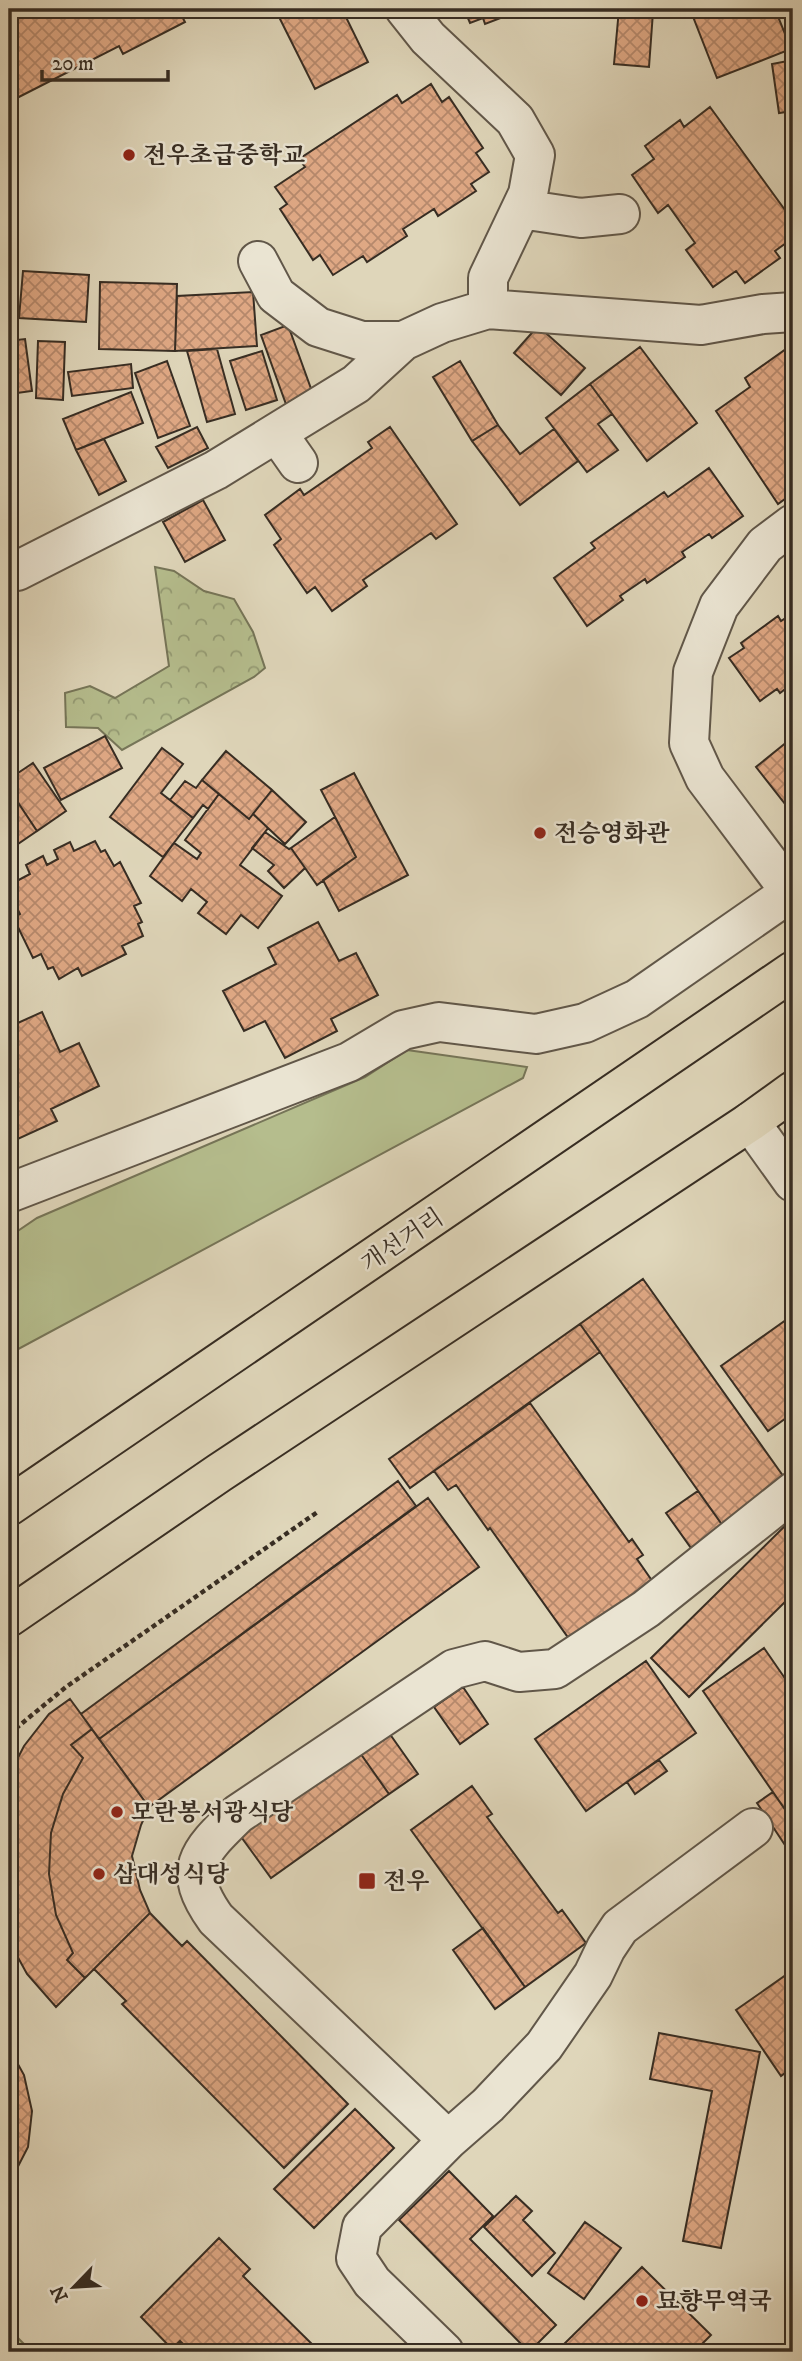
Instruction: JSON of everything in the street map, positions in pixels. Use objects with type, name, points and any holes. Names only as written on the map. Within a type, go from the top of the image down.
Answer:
[{"type":"main road","name":"개선거리","points":[[9,1506],[793,971]]},
{"type":"main road","points":[[9,1617],[219,1473],[793,1091]]},
{"type":"street","points":[[405,9],[428,38],[515,120],[535,155],[528,194],[488,278],[488,309]]},
{"type":"street","points":[[521,209],[581,218],[620,214]]},
{"type":"street","points":[[258,261],[276,295],[318,327],[362,341],[403,341]]},
{"type":"street","points":[[17,570],[216,470],[288,448],[403,341],[442,323],[488,309],[701,326],[763,314],[793,312]]},
{"type":"street","points":[[9,1193],[349,1062],[403,1030],[439,1022],[536,1034],[585,1023],[637,999],[792,893],[705,778],[689,743],[693,672],[719,606],[765,545],[793,524]]},
{"type":"street","points":[[750,1122],[793,1182]]},
{"type":"street","points":[[447,2140],[216,1919],[201,1897],[197,1863],[211,1841],[238,1814],[454,1669],[485,1661],[519,1672],[555,1669],[646,1609],[793,1492]]},
{"type":"street","points":[[444,2352],[372,2282],[356,2258],[362,2227],[447,2140],[488,2105],[544,2046],[593,1975],[620,1927],[754,1828]]},
{"type":"path","points":[[9,1734],[66,1687],[318,1511]]},
{"type":"green space","points":[[155,567],[174,571],[204,591],[234,599],[253,632],[265,668],[254,677],[122,750],[98,728],[66,727],[65,693],[90,686],[115,698],[169,666]]},
{"type":"green space","points":[[407,1050],[527,1067],[523,1078],[9,1354],[9,1237],[37,1218],[365,1077]]},
{"type":"green space","points":[[9,2329],[32,2352],[9,2352]]},
{"type":"building","points":[[9,9],[178,9],[185,22],[123,54],[119,46],[9,102]]},
{"type":"building","points":[[275,9],[342,9],[368,62],[315,89]]},
{"type":"building","points":[[464,9],[524,9],[485,24],[483,18],[470,23]]},
{"type":"building","points":[[619,9],[653,12],[649,67],[614,64]]},
{"type":"building","points":[[690,9],[775,9],[791,49],[717,78]]},
{"type":"building","points":[[793,60],[793,111],[779,113],[772,64]]},
{"type":"building","points":[[431,84],[442,102],[449,97],[483,148],[476,153],[489,172],[471,184],[476,191],[438,216],[434,209],[403,229],[407,236],[367,262],[363,256],[333,275],[320,255],[313,260],[280,209],[287,204],[275,187],[305,167],[299,159],[397,95],[402,103]]},
{"type":"building","points":[[710,107],[793,221],[793,238],[775,251],[780,258],[745,283],[736,271],[713,287],[686,250],[695,243],[668,205],[658,213],[632,175],[654,159],[645,146],[680,120],[684,127]]},
{"type":"building","points":[[23,271],[89,275],[86,322],[19,318]]},
{"type":"building","points":[[100,282],[177,284],[175,351],[99,349]]},
{"type":"building","points":[[253,292],[257,346],[175,351],[177,296]]},
{"type":"building","points":[[288,325],[314,397],[287,407],[261,335]]},
{"type":"building","points":[[538,326],[585,368],[561,395],[514,353]]},
{"type":"building","points":[[25,339],[32,391],[9,394],[9,341]]},
{"type":"building","points":[[38,341],[65,342],[63,400],[36,398]]},
{"type":"building","points":[[793,344],[793,493],[778,504],[716,411],[750,387],[745,378]]},
{"type":"building","points":[[640,347],[697,423],[647,461],[590,384]]},
{"type":"building","points":[[217,349],[235,414],[207,422],[187,351]]},
{"type":"building","points":[[262,351],[277,400],[246,410],[230,361]]},
{"type":"building","points":[[167,361],[190,426],[158,438],[135,373]]},
{"type":"building","points":[[460,361],[498,425],[472,441],[433,377]]},
{"type":"building","points":[[131,364],[133,388],[72,396],[68,372]]},
{"type":"building","points":[[590,384],[612,414],[598,424],[618,450],[587,472],[546,418]]},
{"type":"building","points":[[131,392],[143,423],[76,450],[63,419]]},
{"type":"building","points":[[498,425],[520,454],[554,429],[578,461],[520,505],[472,441]]},
{"type":"building","points":[[197,427],[208,448],[168,468],[156,447]]},
{"type":"building","points":[[390,427],[457,524],[436,539],[431,533],[363,580],[367,586],[332,611],[315,587],[307,593],[274,545],[281,539],[265,515],[300,489],[304,495],[372,448],[368,442]]},
{"type":"building","points":[[104,439],[126,481],[99,495],[76,450]]},
{"type":"building","points":[[709,468],[743,516],[712,538],[709,534],[682,552],[685,557],[647,583],[645,579],[620,596],[623,600],[587,626],[554,578],[595,548],[591,543],[664,492],[668,497]]},
{"type":"building","points":[[203,500],[225,540],[185,562],[163,522]]},
{"type":"building","points":[[793,613],[793,683],[780,693],[777,689],[760,701],[729,658],[744,648],[741,643],[778,616],[781,621]]},
{"type":"building","points":[[9,692],[18,710],[9,714]]},
{"type":"building","points":[[105,736],[122,768],[61,800],[44,768]]},
{"type":"building","points":[[793,737],[793,814],[756,767]]},
{"type":"building","points":[[162,748],[183,764],[161,793],[193,818],[163,857],[110,817]]},
{"type":"building","points":[[226,751],[272,790],[249,819],[202,780]]},
{"type":"building","points":[[33,763],[66,811],[37,831],[9,789],[9,779]]},
{"type":"building","points":[[354,773],[408,875],[339,911],[323,880],[356,857],[321,790]]},
{"type":"building","points":[[202,780],[219,794],[208,809],[203,805],[193,818],[170,800],[185,781],[196,788]]},
{"type":"building","points":[[9,789],[37,831],[9,850]]},
{"type":"building","points":[[272,790],[306,822],[285,844],[253,814]]},
{"type":"building","points":[[219,794],[249,819],[253,814],[268,828],[240,865],[282,896],[258,928],[241,915],[226,934],[198,913],[207,902],[191,889],[182,901],[150,876],[174,843],[197,859],[201,853],[185,840]]},
{"type":"building","points":[[335,817],[356,857],[317,885],[291,848]]},
{"type":"building","points":[[265,832],[291,848],[305,868],[284,888],[268,871],[274,865],[252,848]]},
{"type":"building","points":[[95,841],[101,852],[105,850],[114,866],[120,862],[141,903],[134,906],[142,922],[138,924],[143,936],[122,946],[126,954],[82,976],[78,968],[59,979],[53,967],[48,969],[41,954],[33,958],[13,917],[20,914],[12,898],[16,895],[11,884],[30,874],[26,865],[43,856],[47,865],[58,859],[54,850],[70,842],[74,851]]},
{"type":"building","points":[[318,922],[339,961],[356,953],[378,995],[331,1019],[337,1031],[285,1058],[265,1021],[244,1031],[223,991],[276,964],[268,948]]},
{"type":"building","points":[[42,1012],[60,1052],[79,1043],[99,1086],[51,1109],[57,1121],[9,1143],[9,1027]]},
{"type":"building","points":[[643,1279],[786,1480],[723,1526],[580,1324]]},
{"type":"building","points":[[793,1315],[793,1413],[768,1431],[721,1366]]},
{"type":"building","points":[[580,1324],[600,1352],[410,1488],[389,1459]]},
{"type":"building","points":[[530,1403],[629,1542],[632,1539],[643,1555],[637,1559],[655,1585],[572,1643],[456,1485],[448,1490],[434,1471]]},
{"type":"building","points":[[398,1481],[416,1506],[99,1739],[81,1714]]},
{"type":"building","points":[[698,1491],[723,1526],[691,1548],[666,1513]]},
{"type":"building","points":[[428,1498],[479,1567],[149,1807],[99,1739]]},
{"type":"building","points":[[793,1518],[793,1594],[689,1697],[651,1658]]},
{"type":"building","points":[[764,1648],[793,1690],[793,1821],[703,1691]]},
{"type":"building","points":[[646,1661],[696,1733],[586,1811],[535,1739]]},
{"type":"building","points":[[463,1687],[488,1724],[460,1744],[434,1707]]},
{"type":"building","points":[[70,1699],[92,1729],[71,1745],[83,1758],[63,1794],[51,1833],[49,1874],[56,1915],[73,1953],[67,1960],[85,1978],[56,2007],[27,1974],[9,1941],[9,1775],[24,1746],[49,1714]]},
{"type":"building","points":[[92,1729],[149,1807],[132,1856],[140,1890],[150,1913],[85,1978],[67,1960],[73,1953],[56,1915],[49,1874],[51,1833],[63,1794],[83,1758],[71,1745]]},
{"type":"building","points":[[387,1730],[418,1774],[389,1794],[358,1750]]},
{"type":"building","points":[[358,1750],[389,1794],[271,1878],[239,1834]]},
{"type":"building","points":[[659,1760],[667,1771],[635,1794],[627,1782]]},
{"type":"building","points":[[472,1786],[492,1814],[487,1817],[558,1913],[562,1910],[586,1943],[525,1987],[411,1830]]},
{"type":"building","points":[[773,1792],[793,1821],[793,1839],[785,1845],[757,1803]]},
{"type":"building","points":[[150,1913],[182,1946],[187,1941],[348,2104],[284,2168],[122,2004],[126,2001],[94,1969]]},
{"type":"building","points":[[483,1928],[525,1987],[495,2009],[453,1950]]},
{"type":"building","points":[[793,1970],[793,2067],[781,2076],[736,2010]]},
{"type":"building","points":[[659,2033],[760,2052],[721,2248],[683,2241],[712,2091],[650,2079]]},
{"type":"building","points":[[9,2048],[24,2075],[32,2111],[28,2147],[9,2184]]},
{"type":"building","points":[[355,2109],[394,2148],[314,2228],[274,2189]]},
{"type":"building","points":[[449,2171],[493,2216],[470,2239],[556,2325],[529,2352],[399,2220]]},
{"type":"building","points":[[516,2196],[532,2211],[523,2220],[555,2253],[532,2276],[484,2227]]},
{"type":"building","points":[[585,2222],[621,2248],[584,2299],[548,2273]]},
{"type":"building","points":[[219,2238],[250,2269],[243,2276],[320,2352],[191,2352],[180,2341],[172,2349],[141,2317]]},
{"type":"building","name":"묘향무역국","points":[[642,2267],[711,2335],[694,2352],[556,2352]]},
{"type":"place","name":"전우초급중학교","points":[[129,155]]},
{"type":"place","name":"전승영화관","points":[[540,833]]},
{"type":"place","name":"모란봉서광식당","points":[[117,1812]]},
{"type":"place","name":"삼대성식당","points":[[99,1874]]},
{"type":"place","name":"전우","points":[[367,1881]]},
{"type":"place","name":"묘향무역국","points":[[642,2301]]}]
